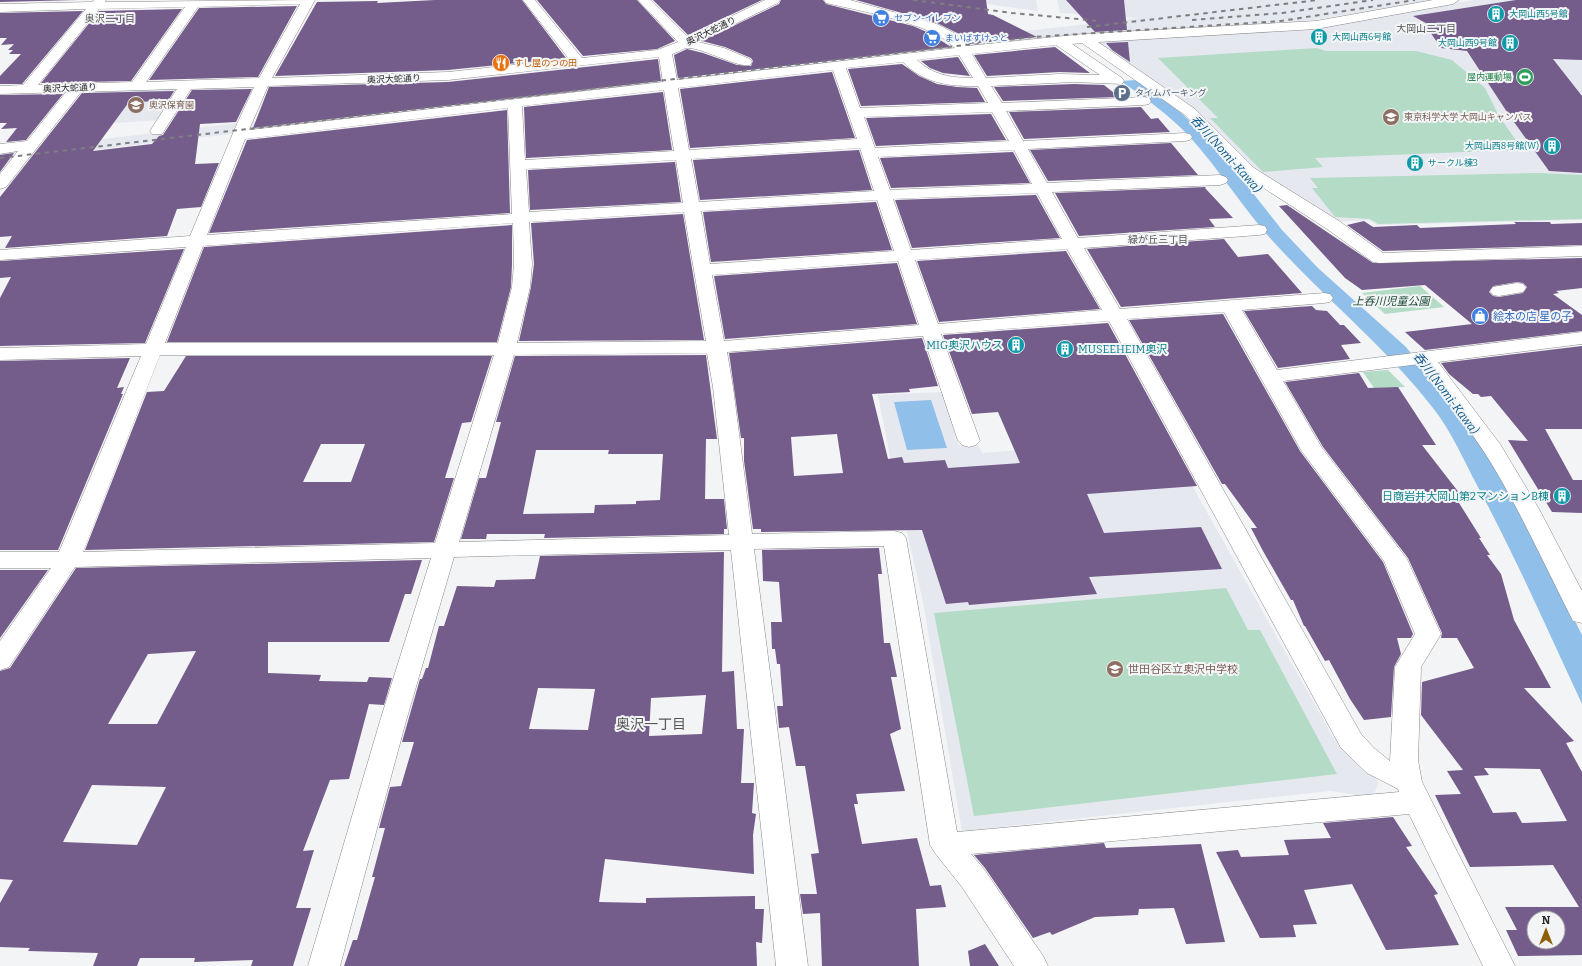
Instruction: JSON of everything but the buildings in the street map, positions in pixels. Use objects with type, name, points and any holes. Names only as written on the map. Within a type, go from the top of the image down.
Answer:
[{"type":"street","points":[[0,8],[98,3],[308,0],[264,81],[240,134],[68,560],[0,661]]},
{"type":"street","points":[[529,0],[578,62]]},
{"type":"street","points":[[644,0],[686,43],[719,51],[745,62]]},
{"type":"street","name":"奥沢大蛇通り","points":[[0,90],[264,81],[385,80],[441,77],[664,53],[774,0]]},
{"type":"street","points":[[830,0],[847,3],[934,27],[953,38],[965,51],[966,56],[998,108],[1071,243],[1109,309],[1115,316],[1243,543],[1351,741],[1364,757],[1412,792]]},
{"type":"street","points":[[240,134],[670,84],[838,67],[1058,40],[1288,28],[1316,25],[1453,0]]},
{"type":"street","points":[[136,86],[195,2]]},
{"type":"street","points":[[27,89],[98,3]]},
{"type":"street","points":[[1083,38],[1190,112],[1248,171],[1333,225],[1379,258],[1582,251]]},
{"type":"street","points":[[980,78],[1091,77],[1117,81],[1099,70],[1058,40]]},
{"type":"street","points":[[664,53],[723,387],[742,542],[761,720],[792,966]]},
{"type":"street","points":[[907,58],[914,65],[934,77],[955,82],[980,78],[1099,70]]},
{"type":"street","points":[[838,67],[969,441]]},
{"type":"street","points":[[157,131],[187,84]]},
{"type":"street","points":[[0,184],[78,88]]},
{"type":"street","points":[[854,112],[866,114],[1144,101]]},
{"type":"street","points":[[324,966],[393,721],[506,348],[522,287],[523,264],[515,102]]},
{"type":"street","points":[[345,136],[354,121]]},
{"type":"street","points":[[519,165],[683,155],[867,148],[1018,146],[1186,137]]},
{"type":"street","points":[[0,149],[32,145]]},
{"type":"street","points":[[0,161],[22,158]]},
{"type":"street","points":[[0,255],[520,218],[883,195],[1220,180]]},
{"type":"street","points":[[703,270],[904,254],[1259,230]]},
{"type":"street","points":[[1499,291],[1517,288]]},
{"type":"street","points":[[0,354],[153,349],[621,349],[716,347],[1230,307],[1324,298]]},
{"type":"street","points":[[1230,307],[1312,450],[1395,559],[1428,634],[1408,667],[1404,760],[1412,792],[1499,966]]},
{"type":"street","points":[[1271,377],[1582,338]]},
{"type":"street","points":[[1424,358],[1458,398],[1508,474],[1534,519],[1582,615]]},
{"type":"street","points":[[0,560],[68,560],[894,538],[946,845],[973,878],[1032,966]]},
{"type":"street","points":[[946,845],[1412,792]]},
{"type":"shaded area","points":[[956,0],[1036,0],[1038,11],[965,1]]},
{"type":"shaded area","points":[[1057,0],[1438,0],[1300,22],[1036,40],[0,161],[0,151],[1139,18],[1060,13]]},
{"type":"shaded area","name":"東京科学大学 大岡山キャンパス","points":[[1475,0],[1582,0],[1582,220],[1377,225],[1368,220],[1336,222],[1244,163],[1213,127],[1095,43],[1097,41],[1278,30]]},
{"type":"shaded area","name":"奥沢保育園","points":[[180,88],[159,120],[88,125],[115,90]]},
{"type":"shaded area","name":"世田谷区立奥沢中学校","points":[[943,392],[958,445],[978,444],[982,453],[1166,439],[1333,737],[1379,782],[1373,797],[1330,791],[962,831],[923,602],[891,462],[878,395]]},
{"type":"green space","points":[[1317,48],[1326,51],[1416,51],[1452,60],[1485,88],[1499,116],[1520,146],[1516,150],[1315,158],[1323,167],[1263,172],[1210,118],[1218,118],[1158,58]]},
{"type":"green space","points":[[1539,173],[1582,175],[1582,219],[1378,224],[1370,219],[1335,217],[1312,188],[1318,188],[1310,178]]},
{"type":"green space","name":"上呑川児童公園","points":[[1420,286],[1444,307],[1385,314],[1362,293]]},
{"type":"green space","points":[[1388,370],[1405,387],[1374,388],[1363,372]]},
{"type":"green space","points":[[1226,588],[1248,630],[1260,630],[1337,774],[974,816],[934,613]]},
{"type":"water","points":[[1137,80],[1180,112],[1211,140],[1282,230],[1318,268],[1406,347],[1480,439],[1502,475],[1582,635],[1582,704],[1506,541],[1440,417],[1395,363],[1270,238],[1189,136],[1148,100],[1121,81]]},
{"type":"water","points":[[931,400],[947,448],[907,450],[894,402]]},
{"type":"railway","points":[[913,0],[1012,13],[1100,21]]},
{"type":"railway","points":[[1087,27],[1318,0]]},
{"type":"railway","points":[[1192,20],[1282,13],[1373,0]]},
{"type":"railway","points":[[0,158],[1033,37],[1281,21],[1415,0]]},
{"type":"place","name":"大岡山西5号館","points":[[1496,14]]},
{"type":"place","name":"セブン-イレブン","points":[[881,18]]},
{"type":"place","name":"大岡山西6号館","points":[[1319,37]]},
{"type":"place","name":"まいばすけっと","points":[[932,38]]},
{"type":"place","name":"大岡山西9号館","points":[[1510,43]]},
{"type":"place","name":"すし屋のつの田","points":[[501,63]]},
{"type":"place","name":"屋内運動場","points":[[1525,77]]},
{"type":"place","name":"タイムパーキング","points":[[1122,93]]},
{"type":"place","name":"奥沢保育園","points":[[136,105]]},
{"type":"place","name":"東京科学大学 大岡山キャンパス","points":[[1391,117]]},
{"type":"place","name":"大岡山西8号館(W)","points":[[1552,146]]},
{"type":"place","name":"サークル棟3","points":[[1415,163]]},
{"type":"place","name":"絵本の店 星の子","points":[[1480,316]]},
{"type":"place","name":"MIG奥沢ハウス","points":[[1016,345]]},
{"type":"place","name":"MUSEEHEIM奥沢","points":[[1065,349]]},
{"type":"place","name":"日商岩井大岡山第2マンションB棟","points":[[1562,496]]},
{"type":"place","name":"世田谷区立奥沢中学校","points":[[1115,669]]},
{"type":"district","name":"奥沢二丁目","points":[[110,19]]},
{"type":"district","name":"大岡山二丁目","points":[[1426,29]]},
{"type":"district","name":"緑が丘三丁目","points":[[1158,240]]},
{"type":"district","name":"奥沢一丁目","points":[[651,724]]},
{"type":"water label","name":"呑川 (Nomi-Kawa)","points":[[1226,154]]},
{"type":"water label","name":"呑川 (Nomi-Kawa)","points":[[1446,393]]}]
